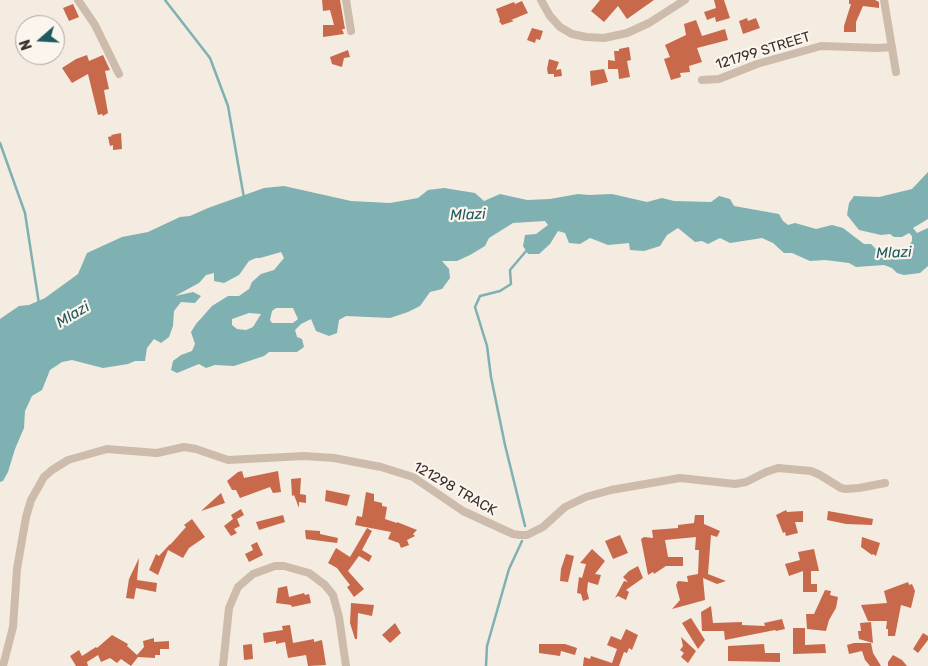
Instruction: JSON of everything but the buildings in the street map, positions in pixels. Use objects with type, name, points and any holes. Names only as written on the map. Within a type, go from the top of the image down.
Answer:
[{"type":"street","points":[[78,0],[95,25],[119,74]]},
{"type":"street","points":[[346,0],[351,31]]},
{"type":"street","points":[[542,0],[550,16],[560,28],[572,34],[604,38],[627,33],[649,23],[686,0]]},
{"type":"street","points":[[884,0],[896,72]]},
{"type":"street","name":"121799 STREET","points":[[702,80],[719,78],[756,64],[821,46],[892,47]]},
{"type":"street","name":"121298 TRACK","points":[[3,666],[13,628],[17,569],[26,517],[31,500],[44,477],[52,470],[68,460],[107,448],[157,453],[184,447],[228,460],[324,457],[372,465],[414,477],[463,511],[513,534],[520,535],[527,535],[543,527],[565,507],[586,497],[611,490],[680,478],[735,484],[746,482],[778,468],[786,468],[811,471],[845,489],[885,483]]},
{"type":"street","points":[[223,666],[229,608],[238,587],[253,574],[275,566],[284,566],[309,573],[325,585],[333,595],[337,607],[346,666]]},
{"type":"water","name":"Mlazi","points":[[928,172],[928,219],[913,228],[917,233],[928,228],[928,266],[920,273],[904,275],[884,265],[856,267],[849,263],[825,260],[810,261],[792,253],[784,253],[773,243],[762,238],[730,243],[720,238],[708,244],[702,241],[695,242],[678,228],[667,235],[660,246],[644,251],[630,250],[629,243],[608,245],[590,238],[580,244],[569,243],[565,233],[558,231],[550,244],[539,254],[528,254],[523,246],[525,235],[536,234],[548,225],[545,221],[513,223],[489,238],[485,246],[470,255],[457,261],[442,261],[449,269],[450,278],[442,289],[430,292],[420,306],[408,312],[390,318],[346,316],[339,320],[337,333],[329,336],[316,331],[311,319],[301,324],[295,330],[297,337],[302,339],[304,347],[297,352],[269,352],[264,356],[234,366],[215,365],[206,368],[199,364],[177,373],[171,370],[173,361],[181,355],[192,351],[195,344],[191,332],[212,306],[228,296],[239,296],[249,289],[252,282],[261,274],[274,270],[284,258],[281,252],[256,258],[249,261],[239,275],[224,283],[214,281],[214,273],[206,275],[199,283],[175,296],[193,292],[201,296],[195,303],[181,302],[174,311],[173,326],[169,337],[161,343],[154,339],[147,348],[145,361],[135,361],[103,368],[72,360],[62,362],[50,370],[42,390],[32,396],[25,411],[24,428],[8,472],[3,481],[0,482],[0,319],[19,306],[29,305],[45,298],[78,274],[87,253],[122,237],[148,232],[180,217],[190,216],[264,188],[284,186],[351,201],[390,203],[418,198],[428,190],[444,188],[475,193],[484,201],[500,194],[527,200],[550,199],[578,194],[612,194],[647,202],[662,198],[674,201],[711,202],[719,196],[730,199],[734,206],[779,214],[788,225],[795,223],[816,229],[832,225],[843,228],[864,244],[871,244],[880,253],[888,248],[907,248],[912,241],[912,236],[909,233],[902,237],[894,237],[890,234],[881,235],[859,230],[847,215],[849,203],[854,196],[879,197],[912,189]],"holes":[[[276,308],[293,308],[298,319],[293,323],[272,323],[270,320],[272,311]],[[249,313],[261,314],[253,327],[246,330],[237,329],[232,325],[232,319]]]},
{"type":"waterway","points":[[165,0],[210,58],[228,106],[244,198]]},
{"type":"waterway","points":[[0,143],[25,213],[39,304]]},
{"type":"waterway","points":[[525,526],[505,445],[491,377],[487,346],[475,307],[480,296],[500,291],[511,284],[510,270],[527,250]]},
{"type":"waterway","points":[[486,666],[487,646],[509,569],[522,541]]}]
